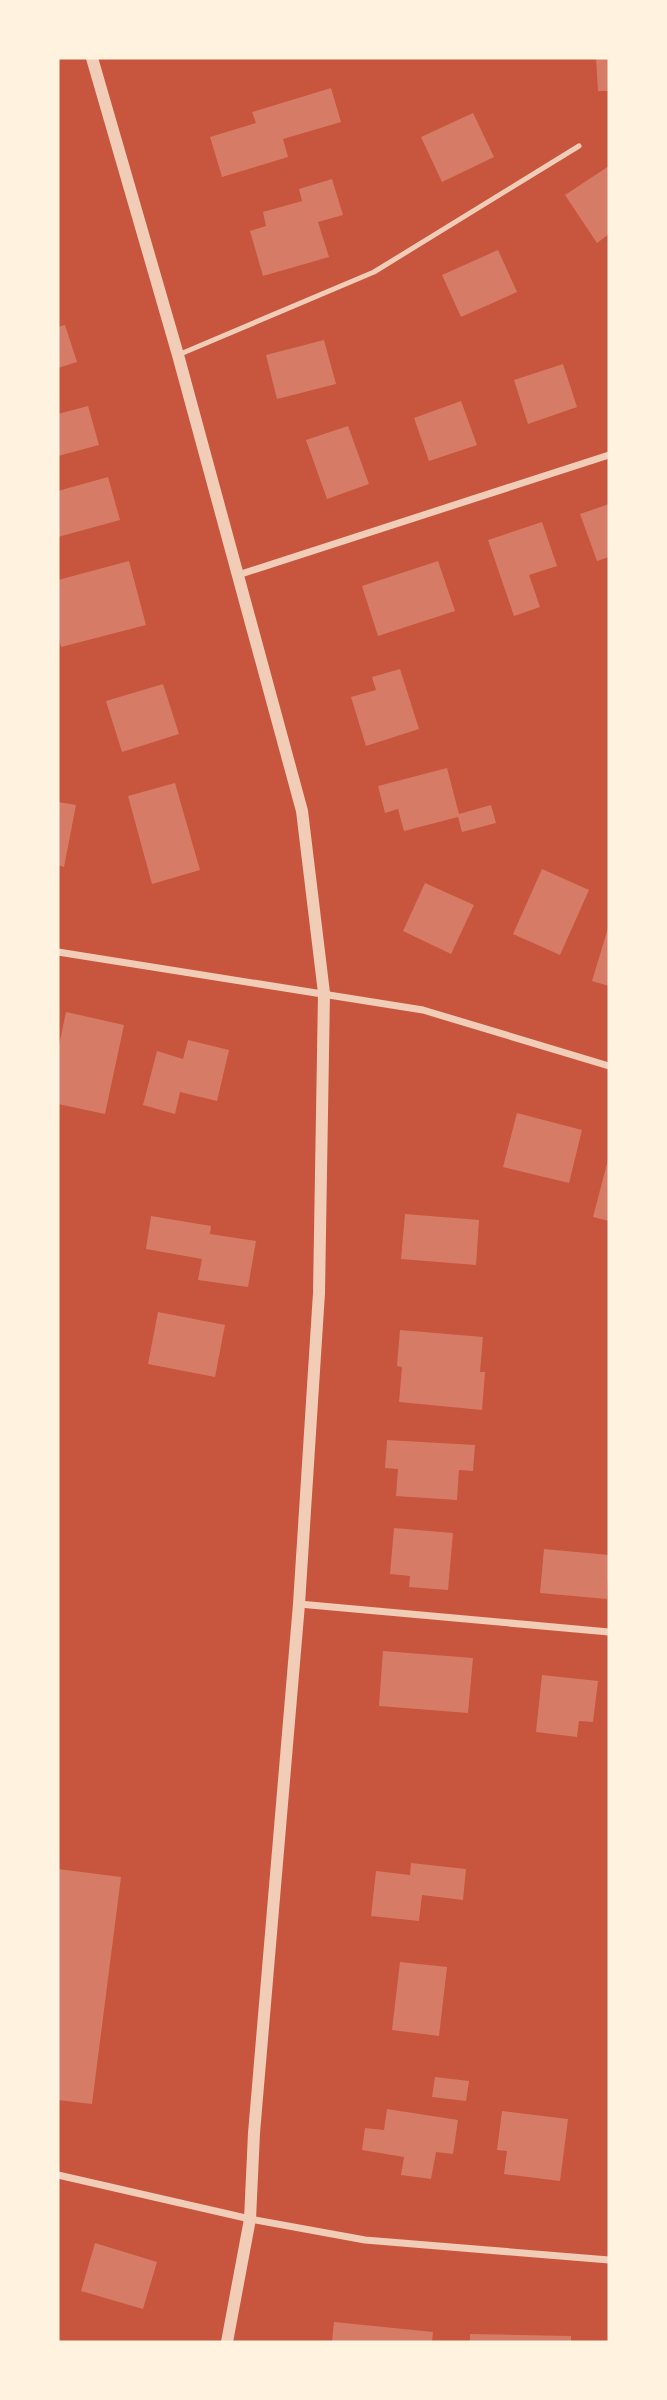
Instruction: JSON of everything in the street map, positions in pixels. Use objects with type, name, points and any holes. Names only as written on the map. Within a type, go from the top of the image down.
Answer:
[{"type":"street","points":[[92,58],[178,355],[302,811],[324,993],[319,1293],[299,1604],[254,2133],[250,2219],[227,2342]]},
{"type":"street","points":[[238,575],[609,455]]},
{"type":"street","points":[[58,952],[423,1010],[609,1066]]},
{"type":"street","points":[[299,1604],[609,1632]]},
{"type":"street","points":[[58,2175],[250,2219],[365,2240],[609,2260]]},
{"type":"lane","points":[[178,355],[374,272],[579,146]]},
{"type":"building","points":[[596,58],[609,58],[609,91],[598,91]]},
{"type":"building","points":[[331,88],[341,122],[283,139],[288,157],[222,177],[210,137],[256,123],[252,112]]},
{"type":"building","points":[[473,113],[494,157],[442,182],[421,137]]},
{"type":"building","points":[[609,166],[609,234],[597,243],[565,195]]},
{"type":"building","points":[[332,179],[343,215],[318,222],[329,257],[263,276],[250,231],[266,226],[263,212],[302,201],[299,189]]},
{"type":"building","points":[[498,250],[517,292],[461,317],[442,275]]},
{"type":"building","points":[[65,325],[77,362],[58,368],[58,327]]},
{"type":"building","points":[[324,340],[336,384],[277,399],[266,355]]},
{"type":"building","points":[[563,364],[577,407],[528,424],[514,380]]},
{"type":"building","points":[[461,401],[477,445],[429,461],[414,418]]},
{"type":"building","points":[[88,406],[99,445],[58,456],[58,414]]},
{"type":"building","points":[[348,426],[369,484],[327,499],[306,440]]},
{"type":"building","points":[[108,477],[120,520],[58,537],[58,491]]},
{"type":"building","points":[[609,504],[609,557],[597,561],[580,514]]},
{"type":"building","points":[[542,522],[557,566],[529,575],[540,607],[514,616],[488,540]]},
{"type":"building","points":[[129,561],[146,625],[61,647],[58,634],[58,580]]},
{"type":"building","points":[[438,561],[455,611],[378,636],[362,586]]},
{"type":"building","points":[[400,669],[419,729],[366,746],[351,697],[376,690],[372,677]]},
{"type":"building","points":[[163,684],[179,734],[122,752],[106,701]]},
{"type":"building","points":[[447,768],[459,814],[491,805],[496,823],[462,832],[458,817],[404,831],[398,809],[385,813],[378,786]]},
{"type":"building","points":[[175,783],[200,870],[152,884],[128,796]]},
{"type":"building","points":[[58,802],[76,805],[64,867],[58,865]]},
{"type":"building","points":[[542,869],[589,890],[560,955],[513,934]]},
{"type":"building","points":[[425,883],[474,905],[451,954],[403,931]]},
{"type":"building","points":[[609,925],[609,986],[592,981]]},
{"type":"building","points":[[66,1012],[124,1025],[105,1114],[58,1104],[58,1050]]},
{"type":"building","points":[[188,1040],[229,1050],[217,1101],[180,1092],[175,1114],[143,1105],[157,1051],[183,1059]]},
{"type":"building","points":[[517,1113],[582,1130],[569,1183],[503,1167]]},
{"type":"building","points":[[609,1160],[609,1221],[593,1217]]},
{"type":"building","points":[[405,1214],[479,1220],[476,1265],[401,1259]]},
{"type":"building","points":[[151,1216],[211,1226],[210,1234],[256,1241],[248,1287],[198,1280],[202,1259],[146,1249]]},
{"type":"building","points":[[158,1312],[225,1325],[215,1377],[148,1364]]},
{"type":"building","points":[[400,1330],[483,1337],[480,1372],[485,1372],[482,1410],[399,1402],[402,1367],[397,1366]]},
{"type":"building","points":[[387,1440],[475,1445],[473,1471],[459,1470],[457,1500],[396,1496],[398,1469],[385,1468]]},
{"type":"building","points":[[394,1528],[453,1533],[448,1590],[409,1587],[410,1576],[390,1574]]},
{"type":"building","points":[[544,1549],[609,1555],[607,1599],[540,1593]]},
{"type":"building","points":[[383,1651],[473,1658],[468,1713],[379,1706]]},
{"type":"building","points":[[542,1675],[598,1681],[593,1722],[579,1721],[577,1737],[536,1732]]},
{"type":"building","points":[[411,1863],[466,1869],[463,1900],[422,1895],[419,1921],[371,1916],[376,1871],[410,1875]]},
{"type":"building","points":[[58,1869],[121,1877],[92,2104],[58,2100]]},
{"type":"building","points":[[400,1962],[447,1967],[439,2036],[392,2030]]},
{"type":"building","points":[[435,2077],[469,2081],[466,2101],[432,2097]]},
{"type":"building","points":[[387,2109],[458,2120],[453,2154],[436,2152],[431,2179],[401,2175],[404,2157],[362,2150],[365,2128],[384,2130]]},
{"type":"building","points":[[502,2111],[568,2119],[560,2181],[504,2174],[507,2151],[497,2150]]},
{"type":"building","points":[[95,2243],[157,2262],[143,2309],[81,2291]]},
{"type":"building","points":[[334,2322],[433,2332],[432,2342],[332,2342]]},
{"type":"building","points":[[470,2334],[571,2336],[571,2342],[470,2342]]}]
